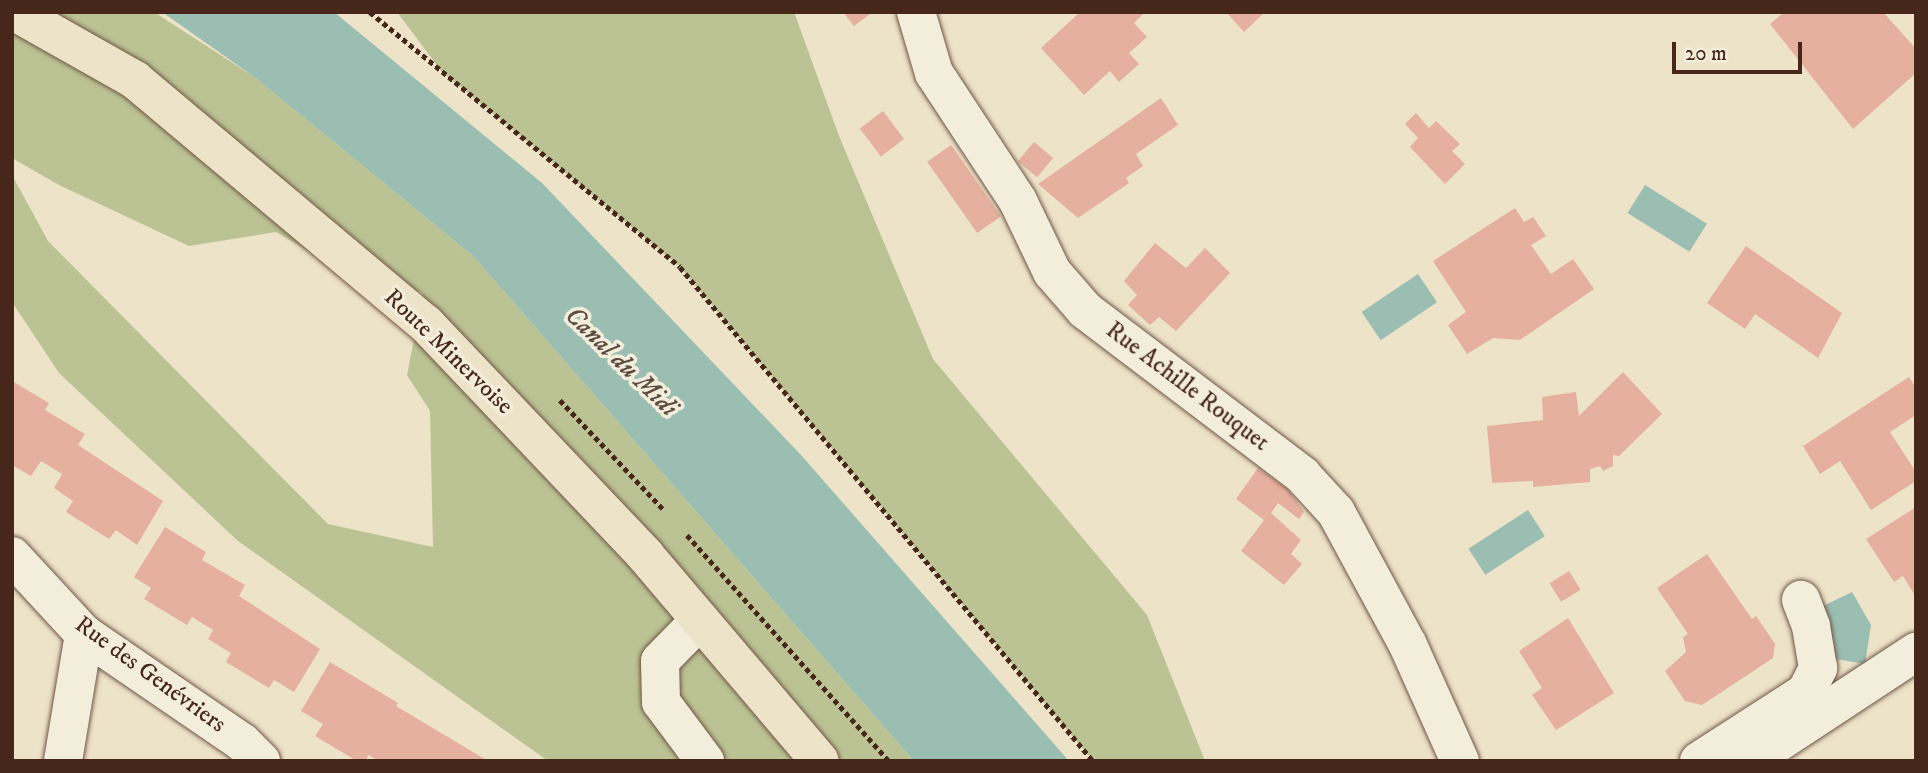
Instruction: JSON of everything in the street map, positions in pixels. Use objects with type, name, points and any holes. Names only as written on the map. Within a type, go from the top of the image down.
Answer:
[{"type":"main road","name":"Route Minervoise","points":[[15,12],[135,80],[426,324],[645,555],[820,761]]},
{"type":"street","name":"Rue Achille Rouquet","points":[[916,12],[934,74],[1018,201],[1052,272],[1085,310],[1301,475],[1336,512],[1408,645],[1460,761]]},
{"type":"street","name":"Rue des Genévriers","points":[[12,556],[84,634],[242,742],[261,761]]},
{"type":"street","points":[[1699,761],[1807,692],[1818,668],[1811,626],[1801,600]]},
{"type":"street","points":[[700,620],[660,661],[661,702],[705,761]]},
{"type":"street","points":[[63,761],[84,634]]},
{"type":"street","points":[[1750,761],[1916,652]]},
{"type":"path","points":[[370,12],[680,267],[1093,761]]},
{"type":"green space","points":[[12,12],[154,12],[253,76],[473,256],[914,761],[548,761],[238,541],[59,373],[12,302],[12,175],[48,241],[328,524],[433,547],[430,411],[407,375],[423,293],[334,266],[276,232],[189,246],[59,185],[12,158]]},
{"type":"green space","points":[[397,12],[794,12],[839,136],[933,359],[1147,615],[1205,761],[1093,761],[680,267],[442,72]]},
{"type":"water","name":"Canal du Midi","points":[[162,12],[334,12],[542,183],[801,455],[1069,761],[914,761],[473,256],[253,76]]},
{"type":"water","points":[[1645,185],[1707,224],[1689,252],[1628,213]]},
{"type":"water","points":[[1418,274],[1437,302],[1381,340],[1362,312]]},
{"type":"water","points":[[1528,510],[1545,536],[1485,575],[1468,549]]},
{"type":"water","points":[[1852,592],[1871,625],[1865,664],[1830,658],[1821,607]]},
{"type":"building","points":[[843,12],[873,12],[854,26]]},
{"type":"building","points":[[1080,12],[1145,12],[1134,23],[1147,37],[1129,53],[1139,64],[1119,82],[1110,71],[1084,95],[1041,48]]},
{"type":"building","points":[[1226,12],[1265,12],[1244,32]]},
{"type":"building","points":[[1784,12],[1883,12],[1916,49],[1916,73],[1853,129],[1770,24]]},
{"type":"building","points":[[1161,98],[1178,125],[1136,154],[1143,166],[1126,178],[1129,183],[1078,218],[1038,184]]},
{"type":"building","points":[[883,111],[904,139],[881,156],[860,128]]},
{"type":"building","points":[[1416,113],[1429,128],[1436,121],[1460,144],[1452,151],[1465,164],[1445,184],[1410,147],[1418,138],[1405,124]]},
{"type":"building","points":[[1034,142],[1053,158],[1037,177],[1018,161]]},
{"type":"building","points":[[951,145],[1001,216],[977,233],[927,162]]},
{"type":"building","points":[[1515,208],[1524,222],[1533,217],[1546,236],[1531,245],[1551,274],[1573,259],[1594,289],[1520,340],[1493,338],[1467,354],[1448,325],[1466,312],[1433,261]]},
{"type":"building","points":[[1155,243],[1186,268],[1205,248],[1230,273],[1176,331],[1159,317],[1150,325],[1128,305],[1137,295],[1124,281]]},
{"type":"building","points":[[1746,246],[1842,313],[1818,358],[1755,314],[1745,329],[1707,303]]},
{"type":"building","points":[[1623,372],[1662,414],[1619,456],[1613,455],[1613,466],[1603,471],[1600,466],[1590,469],[1590,482],[1533,487],[1533,481],[1492,483],[1487,426],[1543,420],[1542,397],[1576,392],[1579,416]]},
{"type":"building","points":[[1909,377],[1916,388],[1916,415],[1890,432],[1916,472],[1916,481],[1871,510],[1840,461],[1820,474],[1803,446]]},
{"type":"building","points":[[12,381],[49,403],[45,410],[85,434],[78,445],[163,501],[137,545],[116,530],[109,539],[66,512],[73,501],[54,488],[62,474],[41,461],[31,476],[12,465]]},
{"type":"building","points":[[1258,468],[1288,489],[1304,512],[1299,519],[1278,503],[1271,513],[1301,540],[1291,554],[1302,564],[1284,585],[1241,551],[1264,520],[1236,499]]},
{"type":"building","points":[[1916,507],[1916,597],[1903,576],[1894,582],[1866,539]]},
{"type":"building","points":[[165,527],[206,552],[202,560],[245,585],[239,596],[320,649],[294,692],[274,680],[269,688],[226,662],[231,653],[208,639],[213,630],[192,617],[187,625],[144,599],[151,588],[134,577]]},
{"type":"building","points":[[1707,554],[1752,619],[1756,616],[1775,644],[1773,658],[1702,705],[1685,701],[1665,671],[1686,652],[1683,637],[1688,634],[1657,588]]},
{"type":"building","points":[[1569,571],[1581,590],[1561,602],[1549,583]]},
{"type":"building","points":[[1568,618],[1614,693],[1556,730],[1532,695],[1542,688],[1519,651]]},
{"type":"building","points":[[330,662],[398,703],[396,706],[488,761],[379,761],[369,755],[365,761],[357,761],[315,736],[323,724],[301,711]]}]
